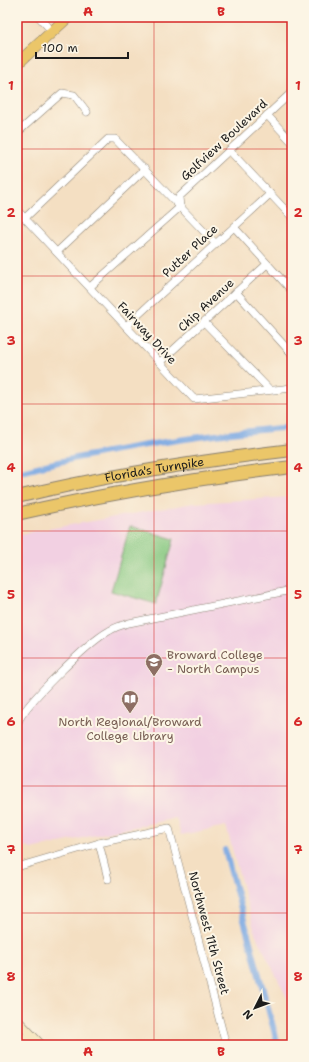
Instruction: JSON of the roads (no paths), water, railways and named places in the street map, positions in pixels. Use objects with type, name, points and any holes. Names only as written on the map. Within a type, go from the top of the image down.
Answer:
[{"type":"highway","name":"Florida's Turnpike","points":[[17,497],[77,482],[190,463],[292,450]]},
{"type":"highway","name":"Florida's Turnpike","points":[[17,514],[83,498],[198,478],[292,467]]},
{"type":"main road","points":[[17,64],[68,17]]},
{"type":"main road","points":[[17,1020],[41,1045]]},
{"type":"main road","points":[[18,1035],[27,1045]]},
{"type":"main road","points":[[18,1035],[30,1041],[34,1045]]},
{"type":"street","points":[[39,17],[52,31]]},
{"type":"street","name":"Golfview Boulevard","points":[[180,207],[179,197],[292,92]]},
{"type":"street","points":[[17,133],[62,93],[74,95],[87,112]]},
{"type":"street","points":[[267,115],[292,142]]},
{"type":"street","points":[[25,218],[108,139],[115,138],[216,243]]},
{"type":"street","points":[[229,150],[292,218]]},
{"type":"street","points":[[57,252],[145,169]]},
{"type":"street","name":"Putter Place","points":[[126,326],[270,194]]},
{"type":"street","points":[[90,288],[180,207]]},
{"type":"street","name":"Fairway Drive","points":[[17,210],[194,399],[292,388]]},
{"type":"street","points":[[234,227],[292,291]]},
{"type":"street","name":"Chip Avenue","points":[[160,362],[267,264]]},
{"type":"street","points":[[236,292],[292,354]]},
{"type":"street","points":[[204,322],[270,390]]},
{"type":"street","points":[[17,724],[31,702],[95,641],[110,630],[129,623],[292,590]]},
{"type":"street","name":"Northwest 11th Street","points":[[99,843],[169,828],[226,1045]]},
{"type":"street","points":[[19,865],[99,843],[108,879]]},
{"type":"waterway","points":[[17,472],[85,456],[153,444],[223,434],[292,427]]},
{"type":"waterway","points":[[225,850],[278,1045]]},
{"type":"place","name":"Broward College - North Campus","points":[[154,677]]},
{"type":"place","name":"North Regional/Broward College Library","points":[[130,714]]}]
